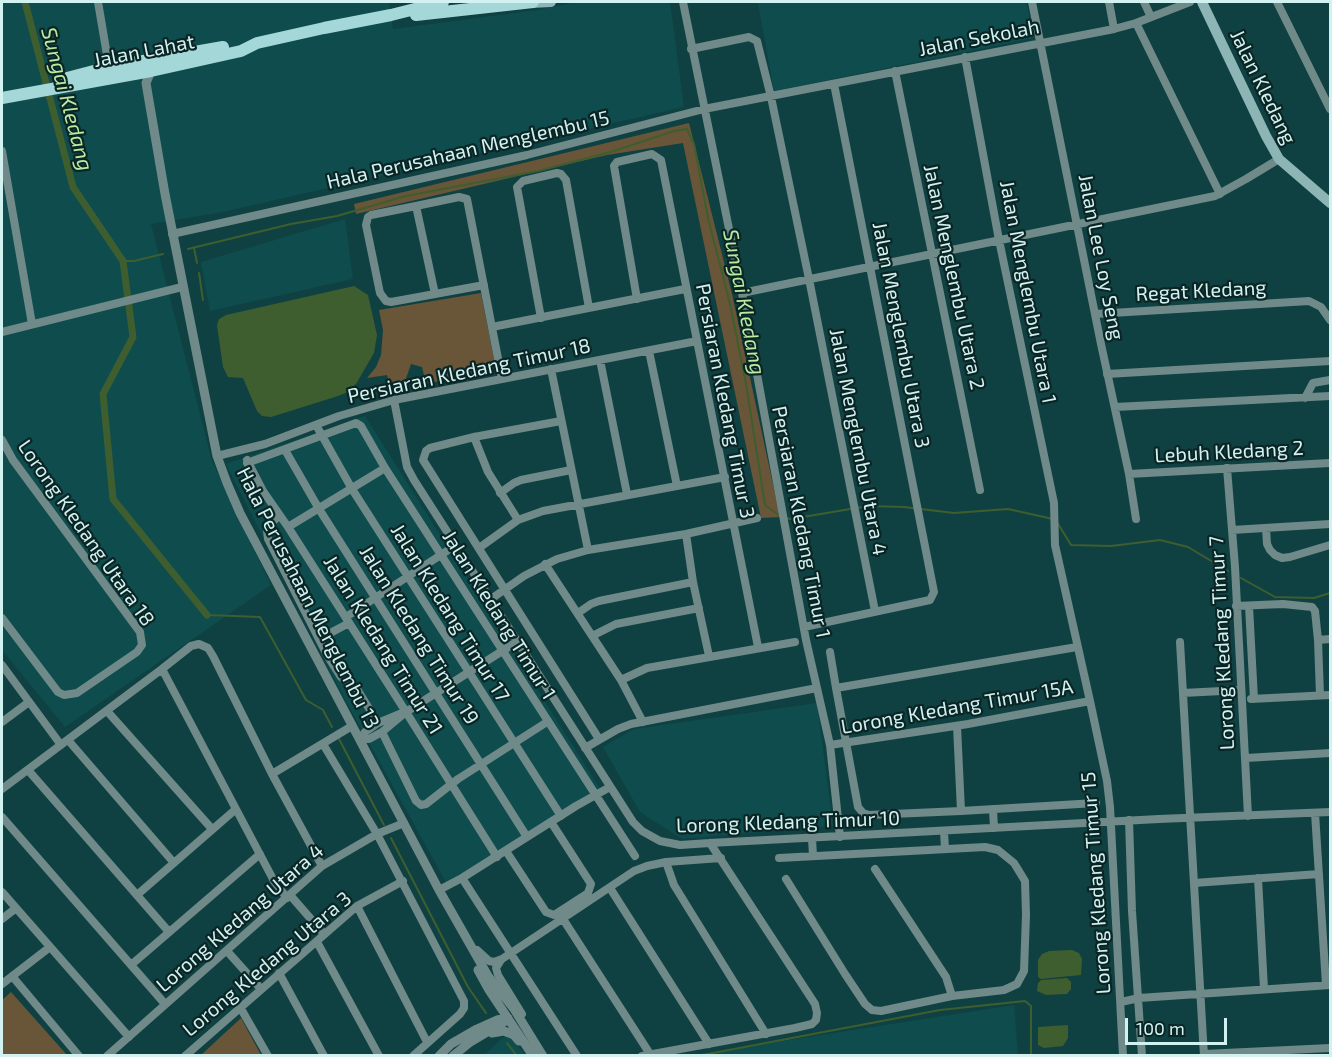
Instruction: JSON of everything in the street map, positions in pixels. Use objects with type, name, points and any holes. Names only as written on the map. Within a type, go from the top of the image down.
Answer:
[{"type":"main road","name":"Jalan Lahat","points":[[52,85],[108,68],[219,48],[257,44],[443,2]]},
{"type":"main road","name":"Jalan Lahat","points":[[391,15],[431,14],[506,3],[532,2]]},
{"type":"main road","points":[[532,2],[551,2]]},
{"type":"main road","name":"Jalan Kledang","points":[[1202,2],[1279,159],[1328,196]]},
{"type":"main road","name":"Jalan Lahat","points":[[2,90],[32,88],[151,71],[242,51],[257,44]]},
{"type":"main road","name":"Jalan Lahat","points":[[2,98],[32,88]]},
{"type":"street","points":[[98,2],[108,68]]},
{"type":"street","name":"Persiaran Kledang Timur 1","points":[[682,2],[742,293],[804,627],[830,745],[840,837]]},
{"type":"street","name":"Jalan Lee Loy Seng","points":[[1032,2],[1129,474],[1136,519]]},
{"type":"street","points":[[1108,2],[1114,29]]},
{"type":"street","points":[[1144,2],[1151,17]]},
{"type":"street","name":"Jalan Sekolah","points":[[771,98],[895,71],[1114,29],[1190,2]]},
{"type":"street","points":[[1277,2],[1330,109]]},
{"type":"street","points":[[1136,23],[1220,194]]},
{"type":"street","name":"Jalan Menglembu Utara 4","points":[[691,49],[749,37],[757,41],[809,279],[875,611]]},
{"type":"street","name":"Jalan Menglembu Utara 1","points":[[965,57],[999,240],[1054,502],[1053,533]]},
{"type":"street","points":[[134,74],[146,83],[151,71]]},
{"type":"street","name":"Jalan Menglembu Utara 2","points":[[895,71],[981,490]]},
{"type":"street","name":"Hala Perusahaan Menglembu 13","points":[[146,83],[182,287],[217,456],[240,513],[439,890]]},
{"type":"street","name":"Jalan Menglembu Utara 3","points":[[834,84],[934,592],[930,600],[875,611]]},
{"type":"street","name":"Hala Perusahaan Menglembu 15","points":[[172,234],[527,155],[704,110],[771,98]]},
{"type":"street","points":[[2,151],[32,324]]},
{"type":"street","name":"Persiaran Kledang Timur 3","points":[[637,299],[614,166],[617,162],[652,154],[661,160],[685,290],[758,647]]},
{"type":"street","points":[[742,293],[1220,194],[1279,159]]},
{"type":"street","points":[[541,318],[517,191],[519,183],[523,181],[556,173],[564,176],[589,308]]},
{"type":"street","points":[[484,285],[391,302],[382,298],[366,221],[371,215],[459,197],[467,200],[468,202],[484,285],[502,379]]},
{"type":"street","points":[[416,206],[435,294]]},
{"type":"street","points":[[2,332],[182,287]]},
{"type":"street","points":[[492,327],[685,290]]},
{"type":"street","name":"Regat Kledang","points":[[1095,314],[1309,301],[1321,307],[1330,320]]},
{"type":"street","name":"Persiaran Kledang Timur 18","points":[[217,456],[243,451],[357,410],[394,400],[697,341]]},
{"type":"street","points":[[649,351],[677,486]]},
{"type":"street","points":[[600,360],[627,494]]},
{"type":"street","points":[[1107,374],[1330,361]]},
{"type":"street","points":[[551,369],[588,550]]},
{"type":"street","points":[[1305,398],[1313,383],[1330,380]]},
{"type":"street","points":[[1114,407],[1330,396]]},
{"type":"street","name":"Lorong Kledang Timur 10","points":[[394,400],[407,467],[633,822],[651,837],[670,844],[710,843],[1129,820],[1330,812]]},
{"type":"street","points":[[561,421],[474,437],[430,448],[424,455],[425,465],[599,739]]},
{"type":"street","name":"Jalan Kledang Timur 1","points":[[321,436],[356,423],[362,426],[385,468],[634,856]]},
{"type":"street","name":"Jalan Kledang Timur 17","points":[[316,425],[352,489],[561,816]]},
{"type":"street","points":[[248,462],[321,436]]},
{"type":"street","points":[[474,437],[488,472],[518,520]]},
{"type":"street","name":"Lorong Kledang Utara 18","points":[[2,440],[13,460],[140,632],[142,645],[137,652],[77,693],[64,695],[58,692],[2,618]]},
{"type":"street","name":"Jalan Kledang Timur 19","points":[[285,450],[319,509],[527,837]]},
{"type":"street","name":"Jalan Kledang Timur 21","points":[[243,451],[262,491],[288,527],[497,857]]},
{"type":"street","name":"Lebuh Kledang 2","points":[[1129,474],[1330,463]]},
{"type":"street","points":[[288,527],[385,468]]},
{"type":"street","name":"Lorong Kledang Timur 7","points":[[1227,468],[1248,816]]},
{"type":"street","points":[[500,493],[521,480],[571,470]]},
{"type":"street","points":[[479,548],[518,520],[543,511],[724,477]]},
{"type":"street","points":[[279,516],[271,523],[267,531],[268,539],[337,671],[357,689],[378,723]]},
{"type":"street","points":[[491,599],[545,564],[588,550],[686,534],[757,518]]},
{"type":"street","points":[[1232,530],[1330,524]]},
{"type":"street","points":[[1266,528],[1270,550],[1282,558],[1330,545]]},
{"type":"street","name":"Lorong Kledang Timur 15","points":[[1053,533],[1103,757],[1111,822],[1123,1056]]},
{"type":"street","points":[[686,534],[693,582],[709,656]]},
{"type":"street","points":[[319,639],[456,545]]},
{"type":"street","points":[[545,564],[621,680],[643,722]]},
{"type":"street","points":[[578,613],[599,601],[693,582]]},
{"type":"street","points":[[1236,606],[1283,604],[1312,607],[1315,611],[1318,640],[1320,695]]},
{"type":"street","points":[[1249,606],[1254,699]]},
{"type":"street","points":[[592,636],[616,624],[699,608]]},
{"type":"street","points":[[804,627],[875,611]]},
{"type":"street","points":[[1318,640],[1330,639]]},
{"type":"street","points":[[360,739],[369,739],[382,732],[406,712],[518,641]]},
{"type":"street","points":[[621,680],[647,668],[795,642]]},
{"type":"street","points":[[1180,642],[1204,1055],[1330,1048]]},
{"type":"street","points":[[2,789],[191,646],[199,644],[207,648],[213,656],[272,774],[322,866]]},
{"type":"street","points":[[837,688],[1077,646]]},
{"type":"street","points":[[830,652],[858,807],[862,813],[869,815],[961,812],[1096,803]]},
{"type":"street","points":[[2,665],[29,702],[64,743],[174,863]]},
{"type":"street","points":[[162,669],[274,881],[324,934]]},
{"type":"street","points":[[585,748],[618,729],[643,722],[817,688]]},
{"type":"street","points":[[1183,693],[1241,690]]},
{"type":"street","points":[[1242,699],[1330,695]]},
{"type":"street","name":"Lorong Kledang Timur 15A","points":[[830,745],[957,726],[1090,701]]},
{"type":"street","points":[[2,722],[29,702]]},
{"type":"street","points":[[107,711],[212,829]]},
{"type":"street","points":[[360,739],[365,732],[378,723],[406,712]]},
{"type":"street","points":[[382,732],[416,801],[421,805],[426,804],[547,722]]},
{"type":"street","points":[[272,774],[352,726]]},
{"type":"street","points":[[957,726],[961,812]]},
{"type":"street","points":[[323,744],[403,881],[464,1001],[464,1008],[460,1014],[412,1056]]},
{"type":"street","points":[[1246,758],[1330,753]]},
{"type":"street","points":[[28,770],[169,932]]},
{"type":"street","points":[[439,890],[610,787]]},
{"type":"street","points":[[138,895],[236,808]]},
{"type":"street","points":[[993,809],[994,828]]},
{"type":"street","points":[[1121,1002],[1138,998],[1328,985],[1315,813]]},
{"type":"street","points":[[2,817],[165,1004]]},
{"type":"street","name":"Lorong Kledang Timur 15","points":[[1129,820],[1142,1056]]},
{"type":"street","points":[[506,851],[546,912],[554,915],[588,893],[591,884],[551,822]]},
{"type":"street","name":"Lorong Kledang Utara 4","points":[[108,1056],[322,866],[377,834],[404,823]]},
{"type":"street","points":[[944,831],[945,849]]},
{"type":"street","points":[[812,838],[813,856]]},
{"type":"street","points":[[563,919],[646,1055],[812,1024],[816,1020],[815,1004],[710,843]]},
{"type":"street","points":[[779,858],[985,847],[998,850],[1014,863],[1025,881],[1024,971],[1017,984],[1004,990],[952,996],[881,1011],[872,1010],[865,1004],[845,974],[786,879]]},
{"type":"street","points":[[131,965],[260,854]]},
{"type":"street","points":[[467,937],[484,959],[494,962],[502,959],[634,871],[666,862],[721,858]]},
{"type":"street","points":[[666,862],[674,885],[766,1034]]},
{"type":"street","points":[[875,869],[946,977],[952,996]]},
{"type":"street","points":[[1194,883],[1319,874]]},
{"type":"street","points":[[462,878],[576,1055]]},
{"type":"street","points":[[1258,878],[1264,989]]},
{"type":"street","name":"Lorong Kledang Utara 3","points":[[185,1055],[357,906],[403,881]]},
{"type":"street","points":[[610,888],[709,1044]]},
{"type":"street","points":[[439,890],[508,1011],[507,1018],[499,1026],[451,1044],[439,1056]]},
{"type":"street","points":[[439,890],[438,894],[489,990],[507,1018],[538,1055]]},
{"type":"street","points":[[2,892],[129,1037]]},
{"type":"street","points":[[357,906],[427,1042]]},
{"type":"street","points":[[2,919],[16,908]]},
{"type":"street","points":[[317,942],[379,1056]]},
{"type":"street","points":[[2,984],[50,947]]},
{"type":"street","points":[[227,951],[261,989]]},
{"type":"street","points":[[502,959],[496,968],[498,975],[515,1001],[538,1055]]},
{"type":"street","points":[[279,973],[324,1056]]},
{"type":"street","points":[[12,976],[79,1056]]},
{"type":"street","points":[[488,976],[513,1009],[538,1055]]},
{"type":"street","points":[[453,1056],[479,1033],[494,1013],[489,990]]},
{"type":"street","points":[[240,1007],[268,1056]]},
{"type":"street","points":[[479,1033],[504,1031],[514,1035],[538,1055]]},
{"type":"shaded area","points":[[2,2],[389,2],[393,29],[538,10],[576,2],[670,2],[684,107],[223,212],[151,224],[212,461],[271,585],[65,727],[2,650]]},
{"type":"shaded area","points":[[1026,2],[1034,38],[774,91],[758,3]]},
{"type":"shaded area","points":[[689,123],[732,294],[780,517],[761,518],[683,143],[607,155],[356,214],[354,204]]},
{"type":"shaded area","points":[[345,219],[353,279],[210,311],[201,262]]},
{"type":"shaded area","points":[[354,286],[368,295],[377,335],[374,353],[356,384],[348,392],[338,396],[271,417],[262,416],[257,411],[243,378],[228,377],[223,367],[217,325],[219,319],[226,315]]},
{"type":"shaded area","points":[[481,293],[495,364],[492,369],[426,384],[422,367],[411,364],[403,387],[391,390],[387,375],[367,378],[376,367],[381,355],[383,330],[379,310]]},
{"type":"shaded area","points":[[365,416],[602,792],[448,886],[342,694],[226,464]]},
{"type":"shaded area","points":[[817,703],[833,826],[682,839],[640,812],[603,747],[634,729]]},
{"type":"shaded area","points":[[1072,950],[1079,953],[1082,959],[1081,975],[1041,979],[1038,977],[1038,960],[1042,954],[1049,951]]},
{"type":"shaded area","points":[[1067,978],[1071,982],[1071,989],[1067,994],[1046,995],[1037,991],[1041,980]]},
{"type":"shaded area","points":[[11,992],[67,1055],[2,1055],[2,1000]]},
{"type":"shaded area","points":[[1014,1005],[1018,1055],[695,1055],[821,1035]]},
{"type":"shaded area","points":[[241,1018],[261,1055],[201,1055]]},
{"type":"shaded area","points":[[1068,1025],[1068,1038],[1063,1046],[1044,1048],[1038,1045],[1038,1027]]},
{"type":"shaded area","points":[[508,1033],[525,1055],[483,1056]]},
{"type":"waterway","name":"Sungai Kledang","points":[[25,2],[73,187],[123,261],[133,337],[103,394],[113,499],[207,615]]},
{"type":"waterway","name":"Sungai Kledang","points":[[188,249],[291,224],[337,216],[406,196],[538,171],[687,129],[694,144],[708,218],[730,304],[746,384],[765,505],[780,516]]},
{"type":"waterway","points":[[194,248],[197,263]]},
{"type":"waterway","name":"Sungai Kledang","points":[[123,261],[134,261],[163,254]]},
{"type":"waterway","points":[[199,273],[203,300]]},
{"type":"waterway","name":"Sungai Kledang","points":[[786,518],[868,506],[904,507],[954,513],[1008,509],[1053,519]]},
{"type":"waterway","name":"Sungai Kledang","points":[[1057,522],[1071,545],[1111,546],[1160,540],[1188,547],[1228,571]]},
{"type":"waterway","name":"Sungai Kledang","points":[[1241,578],[1275,597],[1314,598],[1330,593]]},
{"type":"waterway","points":[[207,615],[260,617],[306,700],[323,710],[332,727]]},
{"type":"waterway","points":[[339,739],[384,825]]},
{"type":"waterway","points":[[391,838],[468,987],[486,1013]]},
{"type":"waterway","points":[[697,1056],[940,1010],[1025,1001],[1031,1006],[1031,1056]]},
{"type":"waterway","points":[[507,1043],[517,1056]]}]
